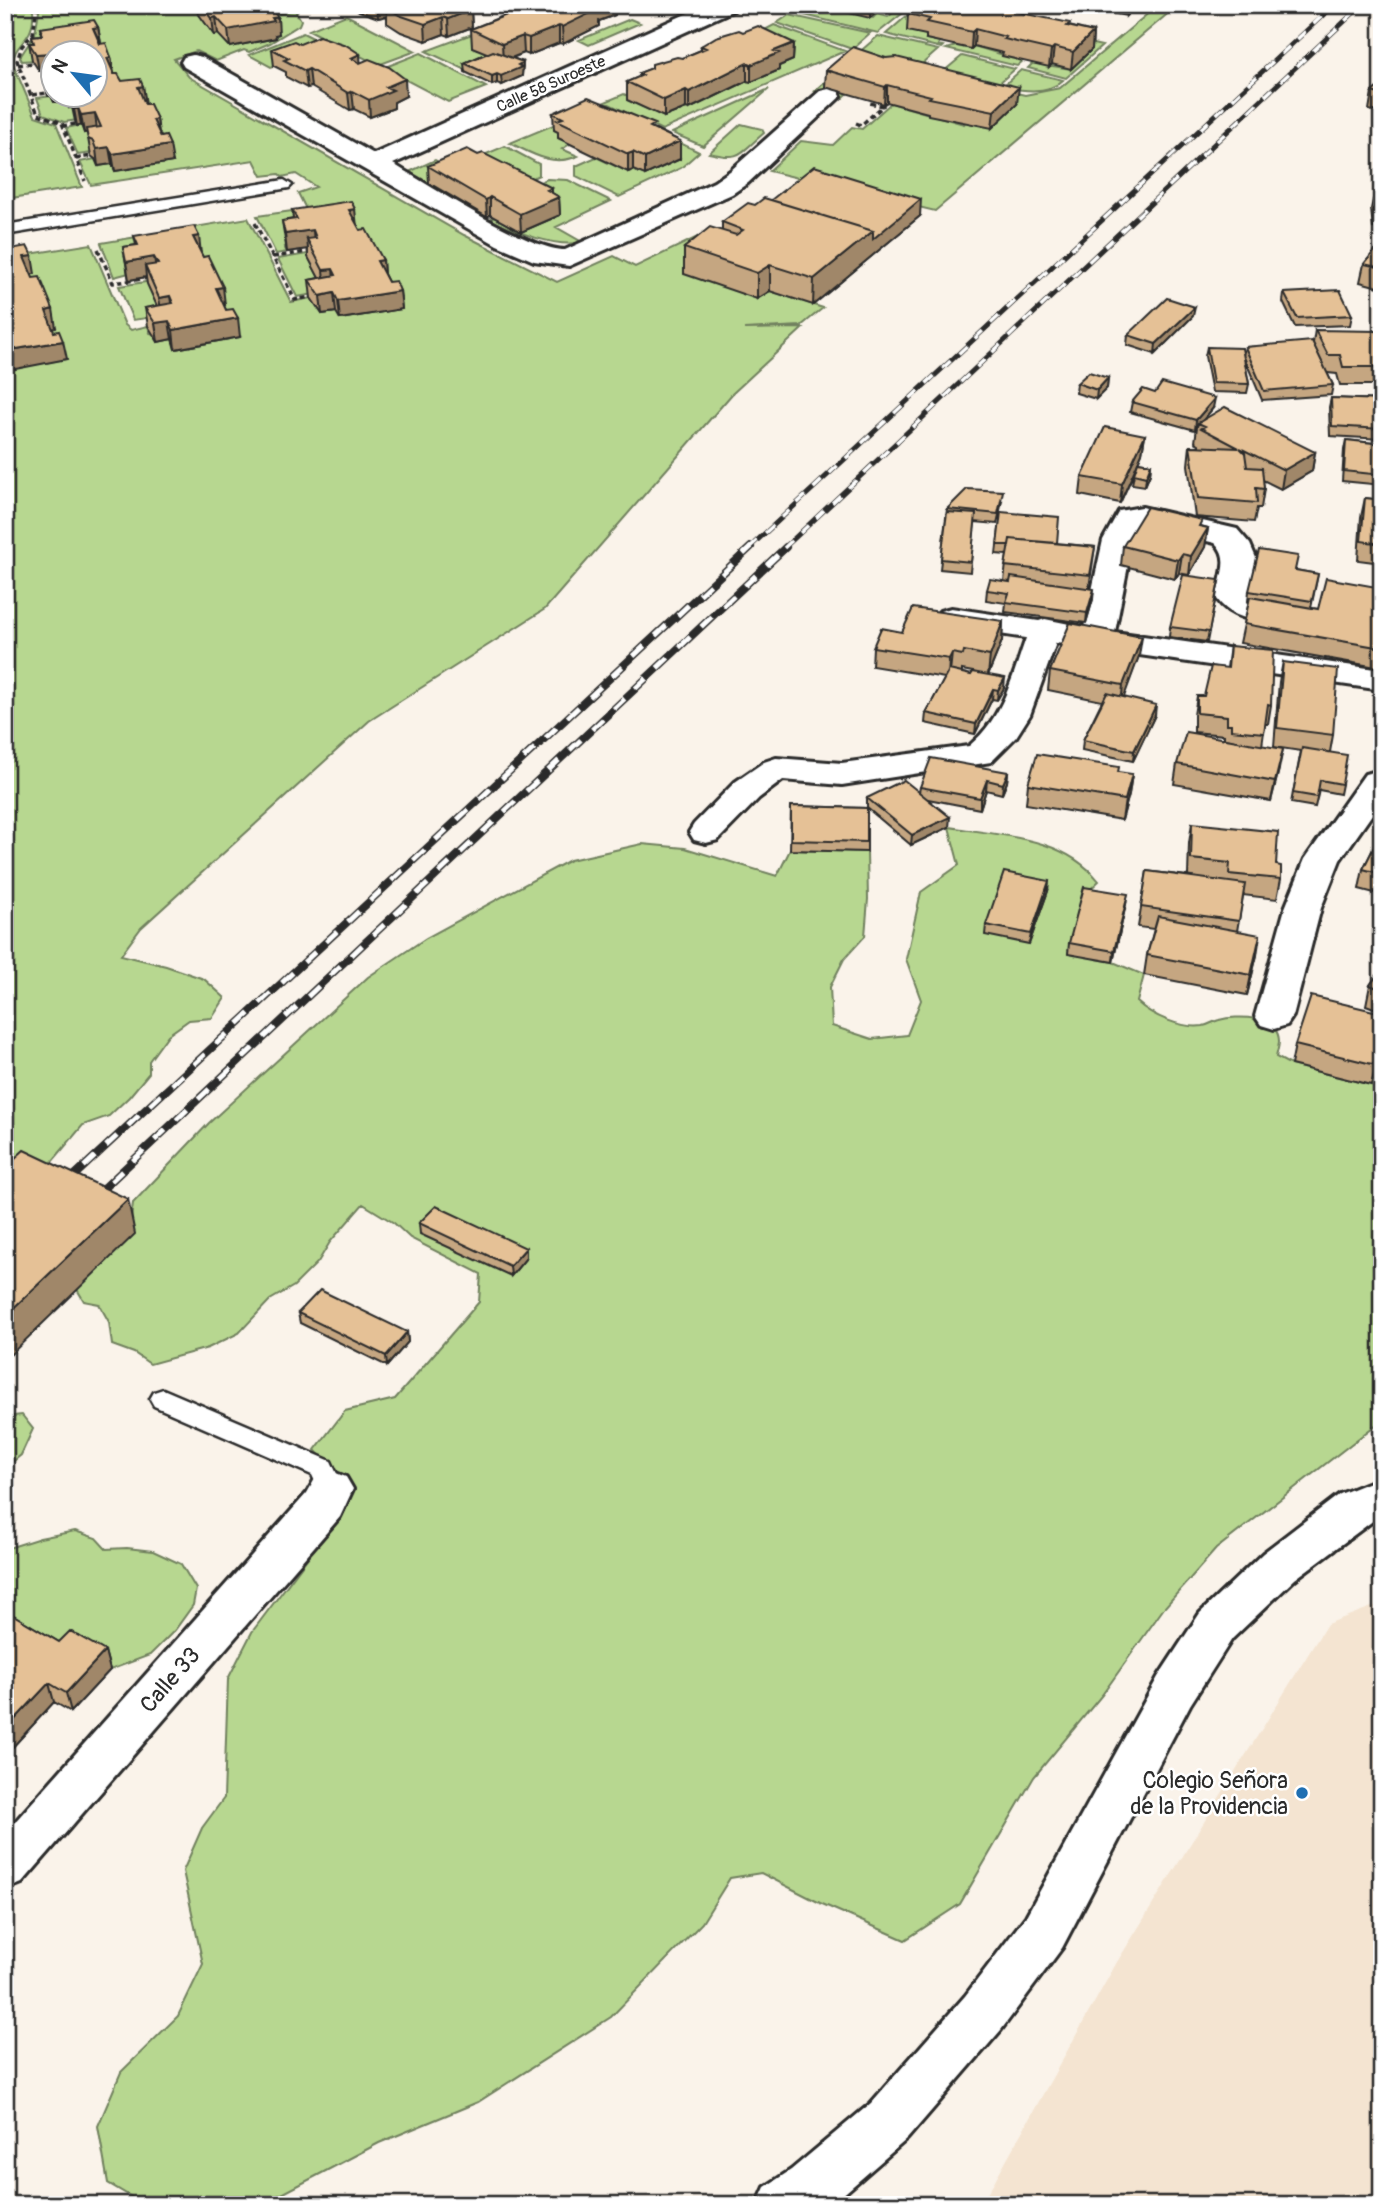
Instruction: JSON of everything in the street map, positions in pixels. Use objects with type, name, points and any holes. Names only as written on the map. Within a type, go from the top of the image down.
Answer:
[{"type":"street","name":"Calle 58 Suroeste","points":[[375,163],[726,5]]},
{"type":"street","points":[[193,62],[539,256],[553,259],[569,258],[723,188],[739,177],[829,96]]},
{"type":"street","points":[[1098,638],[1118,540],[1130,517],[1142,516],[1226,536],[1237,545],[1242,554],[1232,589],[1233,599],[1242,607],[1265,611]]},
{"type":"street","points":[[949,618],[1045,629],[1382,680]]},
{"type":"street","points":[[706,832],[747,790],[776,769],[842,774],[979,755],[995,744],[1012,720],[1045,629]]},
{"type":"street","points":[[1273,1016],[1303,908],[1323,859],[1377,782],[1382,781]]},
{"type":"street","name":"Calle 33","points":[[5,1868],[324,1504],[331,1489]]},
{"type":"street","points":[[785,2205],[810,2188],[889,2121],[984,2013],[1044,1932],[1174,1691],[1216,1626],[1279,1566],[1356,1507],[1382,1494]]},
{"type":"lane","points":[[5,230],[284,185]]},
{"type":"lane","points":[[163,1399],[322,1468],[331,1489]]},
{"type":"path","points":[[37,5],[33,34],[16,58],[40,115],[60,122],[88,188]]},
{"type":"path","points":[[899,5],[904,8],[907,5]]},
{"type":"path","points":[[18,65],[33,63]]},
{"type":"path","points":[[32,95],[38,94]]},
{"type":"path","points":[[62,126],[76,124]]},
{"type":"path","points":[[76,159],[91,156]]},
{"type":"path","points":[[252,216],[295,300],[316,296]]},
{"type":"path","points":[[95,242],[113,283],[158,277]]},
{"type":"path","points":[[272,257],[316,251]]},
{"type":"shaded area","name":"Colegio Señora de la Providencia","points":[[1382,1603],[1382,2205],[981,2205],[1117,1962],[1327,1624]]},
{"type":"green space","points":[[5,5],[33,5],[32,26],[17,49],[13,64],[35,116],[56,123],[82,187],[5,199]]},
{"type":"green space","points":[[40,5],[193,5],[214,35],[263,17],[295,10],[301,20],[299,25],[249,52],[244,50],[216,61],[196,51],[174,59],[189,77],[464,235],[557,282],[614,256],[635,267],[710,231],[756,299],[770,291],[823,308],[801,326],[744,329],[803,328],[732,394],[545,609],[369,721],[141,928],[121,955],[204,979],[225,998],[212,1018],[189,1020],[168,1035],[149,1061],[149,1073],[129,1097],[109,1116],[83,1125],[51,1163],[5,1176],[5,370],[66,359],[49,329],[56,327],[5,258],[91,244],[125,325],[131,330],[148,326],[150,333],[172,339],[176,348],[240,336],[229,328],[210,274],[129,273],[114,277],[101,243],[248,218],[291,302],[311,298],[322,314],[336,312],[368,248],[287,246],[284,247],[287,252],[276,254],[257,216],[306,209],[298,193],[316,187],[296,174],[282,177],[279,174],[262,176],[254,160],[91,185],[80,162],[95,159],[99,166],[125,98],[108,68],[108,38],[38,38],[36,60],[22,61],[20,57],[35,34]]},
{"type":"green space","points":[[550,5],[473,46],[496,58],[468,71],[426,51]]},
{"type":"green space","points":[[800,5],[822,5],[873,18],[877,14],[888,17],[895,11],[903,13],[878,33],[792,12]]},
{"type":"green space","points":[[1158,5],[1178,5],[935,211],[769,171],[801,141],[833,145],[852,127],[862,129],[891,103],[964,124],[986,86],[1025,95],[1060,88]]},
{"type":"green space","points":[[917,7],[929,36],[926,39],[940,42],[938,45],[943,46],[941,48],[886,34]]},
{"type":"green space","points":[[346,15],[416,51],[378,65],[309,30]]},
{"type":"green space","points":[[789,15],[870,33],[852,49],[777,23]]},
{"type":"green space","points":[[630,19],[640,23],[589,45],[579,40]]},
{"type":"green space","points":[[774,25],[845,51],[662,130],[605,102],[624,94],[632,98],[628,100],[664,117],[686,108],[690,109],[747,81],[751,82],[777,71],[746,40]]},
{"type":"green space","points":[[303,33],[370,67],[296,58],[271,67],[249,55]]},
{"type":"green space","points":[[878,36],[938,50],[920,66],[848,93],[843,98],[814,91]]},
{"type":"green space","points":[[1071,39],[1102,46],[1066,78],[1028,68],[1033,63],[1071,69],[1091,49]]},
{"type":"green space","points":[[956,46],[971,49],[974,46],[1023,61],[1017,66],[946,49]]},
{"type":"green space","points":[[421,53],[486,87],[448,102],[383,68]]},
{"type":"green space","points":[[962,56],[1015,69],[997,85],[943,72]]},
{"type":"green space","points":[[1021,70],[1063,80],[1042,90],[1003,86]]},
{"type":"green space","points":[[769,89],[703,146],[672,133]]},
{"type":"green space","points":[[601,105],[699,152],[681,168],[619,197],[576,176],[576,166],[596,157],[628,172],[633,170],[645,175],[679,158],[555,130],[564,135],[559,138],[570,144],[562,149],[578,156],[551,160],[510,143]]},
{"type":"green space","points":[[41,108],[84,108],[78,120],[64,122],[43,114]]},
{"type":"green space","points":[[741,124],[762,129],[764,133],[744,151],[734,156],[709,153]]},
{"type":"green space","points":[[81,125],[84,132],[97,131],[92,153],[78,155],[66,128]]},
{"type":"green space","points":[[505,146],[539,164],[539,175],[514,186],[452,199],[409,172],[435,160],[451,169]]},
{"type":"green space","points":[[547,179],[568,180],[611,201],[556,227],[582,242],[572,244],[548,241],[510,229],[490,219],[494,217],[521,232],[559,215],[522,190]]},
{"type":"green space","points":[[307,254],[326,292],[297,297],[278,259]]},
{"type":"green space","points":[[159,280],[161,316],[133,320],[119,286]]},
{"type":"green space","points":[[949,827],[1030,841],[1068,855],[1084,866],[1099,881],[1082,897],[1068,953],[1113,962],[1144,975],[1137,1002],[1151,1012],[1177,1023],[1195,1026],[1227,1018],[1255,1019],[1272,1026],[1277,1032],[1279,1041],[1276,1057],[1291,1065],[1371,1085],[1374,1074],[1382,1076],[1382,1420],[1216,1549],[1164,1608],[1102,1695],[1034,1777],[960,1904],[905,1940],[820,1903],[761,1873],[730,1878],[702,1923],[611,2017],[478,2102],[379,2143],[261,2205],[145,2205],[108,2183],[98,2126],[121,2072],[178,2016],[203,1964],[183,1871],[202,1828],[224,1798],[228,1679],[252,1632],[309,1556],[324,1525],[337,1474],[315,1450],[345,1411],[395,1399],[479,1302],[481,1274],[410,1238],[394,1223],[363,1204],[330,1242],[318,1262],[294,1286],[270,1300],[239,1333],[208,1348],[150,1364],[134,1353],[112,1345],[109,1322],[99,1304],[84,1301],[75,1286],[131,1220],[133,1203],[209,1123],[368,977],[426,938],[570,860],[642,844],[685,848],[777,876],[790,850],[867,852],[868,899],[865,936],[844,959],[830,987],[832,1026],[872,1039],[907,1035],[921,1000],[906,959],[921,892],[959,865]]},
{"type":"green space","points":[[22,1415],[33,1429],[21,1455],[5,1468],[5,1417]]},
{"type":"green space","points":[[75,1531],[96,1538],[106,1549],[153,1551],[181,1564],[196,1589],[193,1605],[175,1630],[150,1655],[110,1670],[75,1650],[5,1626],[5,1549]]},
{"type":"building","points":[[202,5],[267,5],[278,17],[272,18],[274,21],[228,30],[216,17],[212,18]]},
{"type":"building","points":[[460,5],[471,10],[425,24],[399,15],[386,6]]},
{"type":"building","points":[[525,5],[597,5],[593,7],[599,9],[562,27],[502,44],[471,29]]},
{"type":"building","points":[[918,5],[982,5],[1070,23],[1067,26],[1093,32],[1073,52],[1054,47],[1051,50],[975,29],[972,32],[927,22],[930,19],[908,14]]},
{"type":"building","points":[[94,20],[98,27],[93,28],[97,38],[38,38],[36,54],[29,43],[34,43],[32,36],[43,35],[40,28]]},
{"type":"building","points":[[758,26],[794,43],[774,51],[779,53],[751,65],[747,63],[689,92],[686,90],[664,100],[627,82],[643,75],[639,73],[652,68],[652,64],[682,58],[706,48],[701,46],[716,37]]},
{"type":"building","points":[[319,36],[346,45],[360,54],[351,58],[360,63],[369,59],[389,67],[405,79],[386,87],[393,90],[369,100],[352,91],[348,93],[309,69],[305,71],[284,60],[289,58],[272,49],[294,41],[300,44]]},
{"type":"building","points":[[853,47],[886,58],[896,57],[1019,87],[994,111],[929,98],[931,96],[887,85],[885,87],[826,70]]},
{"type":"building","points":[[493,51],[523,62],[518,65],[522,67],[501,76],[492,76],[464,63]]},
{"type":"building","points":[[108,60],[114,74],[118,74],[122,81],[140,79],[143,86],[138,87],[145,104],[150,104],[157,119],[153,120],[161,137],[166,136],[170,145],[112,154],[109,147],[96,149],[93,141],[88,139],[86,129],[101,127],[95,113],[81,115],[78,108],[108,108]]},
{"type":"building","points":[[1382,84],[1382,95],[1372,92]]},
{"type":"building","points":[[588,97],[655,124],[650,127],[680,141],[645,158],[633,152],[628,154],[557,120],[563,118],[553,113]]},
{"type":"building","points":[[467,149],[478,155],[483,153],[552,188],[547,190],[559,197],[520,214],[490,197],[486,200],[428,166]]},
{"type":"building","points":[[814,166],[921,199],[873,239],[873,231],[771,200]]},
{"type":"building","points":[[764,198],[873,231],[814,279],[770,265],[757,273],[684,248],[710,227],[736,235],[743,230],[722,222],[748,203],[755,205]]},
{"type":"building","points":[[1373,200],[1382,201],[1382,220],[1375,219]]},
{"type":"building","points":[[351,201],[355,209],[349,210],[360,230],[366,229],[383,260],[377,261],[388,282],[396,281],[400,291],[338,301],[334,293],[320,296],[309,280],[336,275],[333,269],[323,270],[307,239],[316,238],[313,230],[285,234],[282,221],[297,219],[292,210]]},
{"type":"building","points":[[194,226],[199,236],[193,237],[203,257],[208,256],[223,287],[216,288],[226,310],[233,309],[238,318],[173,330],[169,321],[155,323],[145,308],[173,303],[170,296],[159,298],[145,266],[158,264],[154,257],[126,262],[123,247],[138,245],[134,236]]},
{"type":"building","points":[[1382,242],[1382,268],[1364,264]]},
{"type":"building","points":[[27,246],[32,256],[24,257],[33,278],[40,277],[53,309],[46,311],[54,332],[59,331],[63,341],[5,351],[5,250]]},
{"type":"building","points":[[1340,290],[1352,315],[1297,318],[1284,293]]},
{"type":"building","points":[[1167,298],[1195,307],[1156,344],[1128,335]]},
{"type":"building","points":[[1315,330],[1377,331],[1382,348],[1382,367],[1343,367],[1340,355],[1328,355]]},
{"type":"building","points":[[1312,341],[1333,385],[1264,391],[1245,347]]},
{"type":"building","points":[[1207,347],[1242,348],[1249,384],[1213,383]]},
{"type":"building","points":[[1089,372],[1108,378],[1097,390],[1077,383]]},
{"type":"building","points":[[1162,383],[1215,398],[1196,420],[1132,402],[1143,389],[1155,393]]},
{"type":"building","points":[[1331,398],[1382,400],[1382,429],[1332,426]]},
{"type":"building","points":[[1225,407],[1315,452],[1284,470],[1240,448],[1245,453],[1247,467],[1262,468],[1264,489],[1256,488],[1257,503],[1198,498],[1190,446],[1239,448],[1201,428],[1205,426],[1198,423]]},
{"type":"building","points":[[1105,427],[1145,435],[1122,484],[1082,477]]},
{"type":"building","points":[[1346,440],[1382,444],[1382,475],[1344,471]]},
{"type":"building","points":[[1138,462],[1151,464],[1146,477],[1134,474]]},
{"type":"building","points":[[967,489],[1003,491],[998,514],[947,509]]},
{"type":"building","points":[[1365,498],[1382,500],[1382,544],[1361,541]]},
{"type":"building","points":[[1147,507],[1202,520],[1199,526],[1208,528],[1191,556],[1182,554],[1178,560],[1123,546]]},
{"type":"building","points":[[947,512],[976,514],[971,562],[941,559]]},
{"type":"building","points":[[1001,512],[1059,517],[1057,543],[1010,539],[1009,545],[997,545]]},
{"type":"building","points":[[1010,539],[1095,547],[1090,575],[1005,566]]},
{"type":"building","points":[[1259,550],[1298,556],[1295,570],[1318,574],[1312,601],[1249,591]]},
{"type":"building","points":[[1183,575],[1219,580],[1209,632],[1170,627]]},
{"type":"building","points":[[1011,577],[1094,589],[1087,613],[1006,602],[1009,593],[987,590],[990,579],[1010,582]]},
{"type":"building","points":[[1326,578],[1382,588],[1382,648],[1244,624],[1250,597],[1318,609]]},
{"type":"building","points":[[913,608],[1003,621],[990,656],[964,651],[963,655],[952,653],[949,659],[873,647],[881,628],[902,632]]},
{"type":"building","points":[[1070,623],[1142,637],[1123,685],[1050,671]]},
{"type":"building","points":[[1230,646],[1273,650],[1271,705],[1268,704],[1264,733],[1231,730],[1231,724],[1227,724],[1227,716],[1197,713],[1197,696],[1204,696],[1211,666],[1228,668]]},
{"type":"building","points":[[1283,662],[1338,669],[1333,735],[1277,728]]},
{"type":"building","points":[[949,670],[1005,678],[998,690],[993,689],[976,724],[926,713]]},
{"type":"building","points":[[1107,693],[1156,705],[1134,751],[1083,740]]},
{"type":"building","points":[[1186,732],[1283,749],[1275,782],[1177,764]]},
{"type":"building","points":[[1302,748],[1347,755],[1342,784],[1320,780],[1317,797],[1293,793]]},
{"type":"building","points":[[1037,754],[1119,767],[1118,772],[1132,774],[1125,800],[1028,784]]},
{"type":"building","points":[[931,758],[1008,772],[1003,784],[987,780],[980,798],[920,787]]},
{"type":"building","points":[[904,780],[950,817],[912,835],[867,798]]},
{"type":"building","points":[[791,806],[867,808],[867,842],[791,840]]},
{"type":"building","points":[[1192,823],[1278,832],[1276,865],[1281,866],[1281,879],[1229,874],[1230,863],[1191,859]]},
{"type":"building","points":[[1382,831],[1382,874],[1363,869]]},
{"type":"building","points":[[1147,871],[1245,884],[1239,921],[1141,907]]},
{"type":"building","points":[[1004,872],[1049,881],[1031,934],[986,925]]},
{"type":"building","points":[[1084,887],[1128,894],[1114,951],[1069,943]]},
{"type":"building","points":[[1158,916],[1260,935],[1251,975],[1147,955]]},
{"type":"building","points":[[1382,969],[1382,990],[1370,985]]},
{"type":"building","points":[[1311,996],[1382,1013],[1382,1055],[1379,1055],[1376,1065],[1295,1045]]},
{"type":"building","points":[[24,1150],[128,1199],[5,1316],[5,1167]]},
{"type":"building","points":[[436,1206],[526,1248],[510,1266],[419,1223]]},
{"type":"building","points":[[320,1290],[407,1332],[386,1356],[298,1313]]},
{"type":"building","points":[[5,1610],[59,1642],[70,1631],[105,1651],[66,1693],[49,1683],[5,1730]]},
{"type":"building","points":[[1343,2199],[1363,2205],[1342,2205]]},
{"type":"railway","points":[[749,548],[1334,5]]},
{"type":"railway","points":[[784,548],[1362,5]]},
{"type":"railway","points":[[62,1187],[751,547]]},
{"type":"railway","points":[[89,1202],[786,547]]},
{"type":"place","name":"Colegio Señora de la Providencia","points":[[1302,1793]]}]
